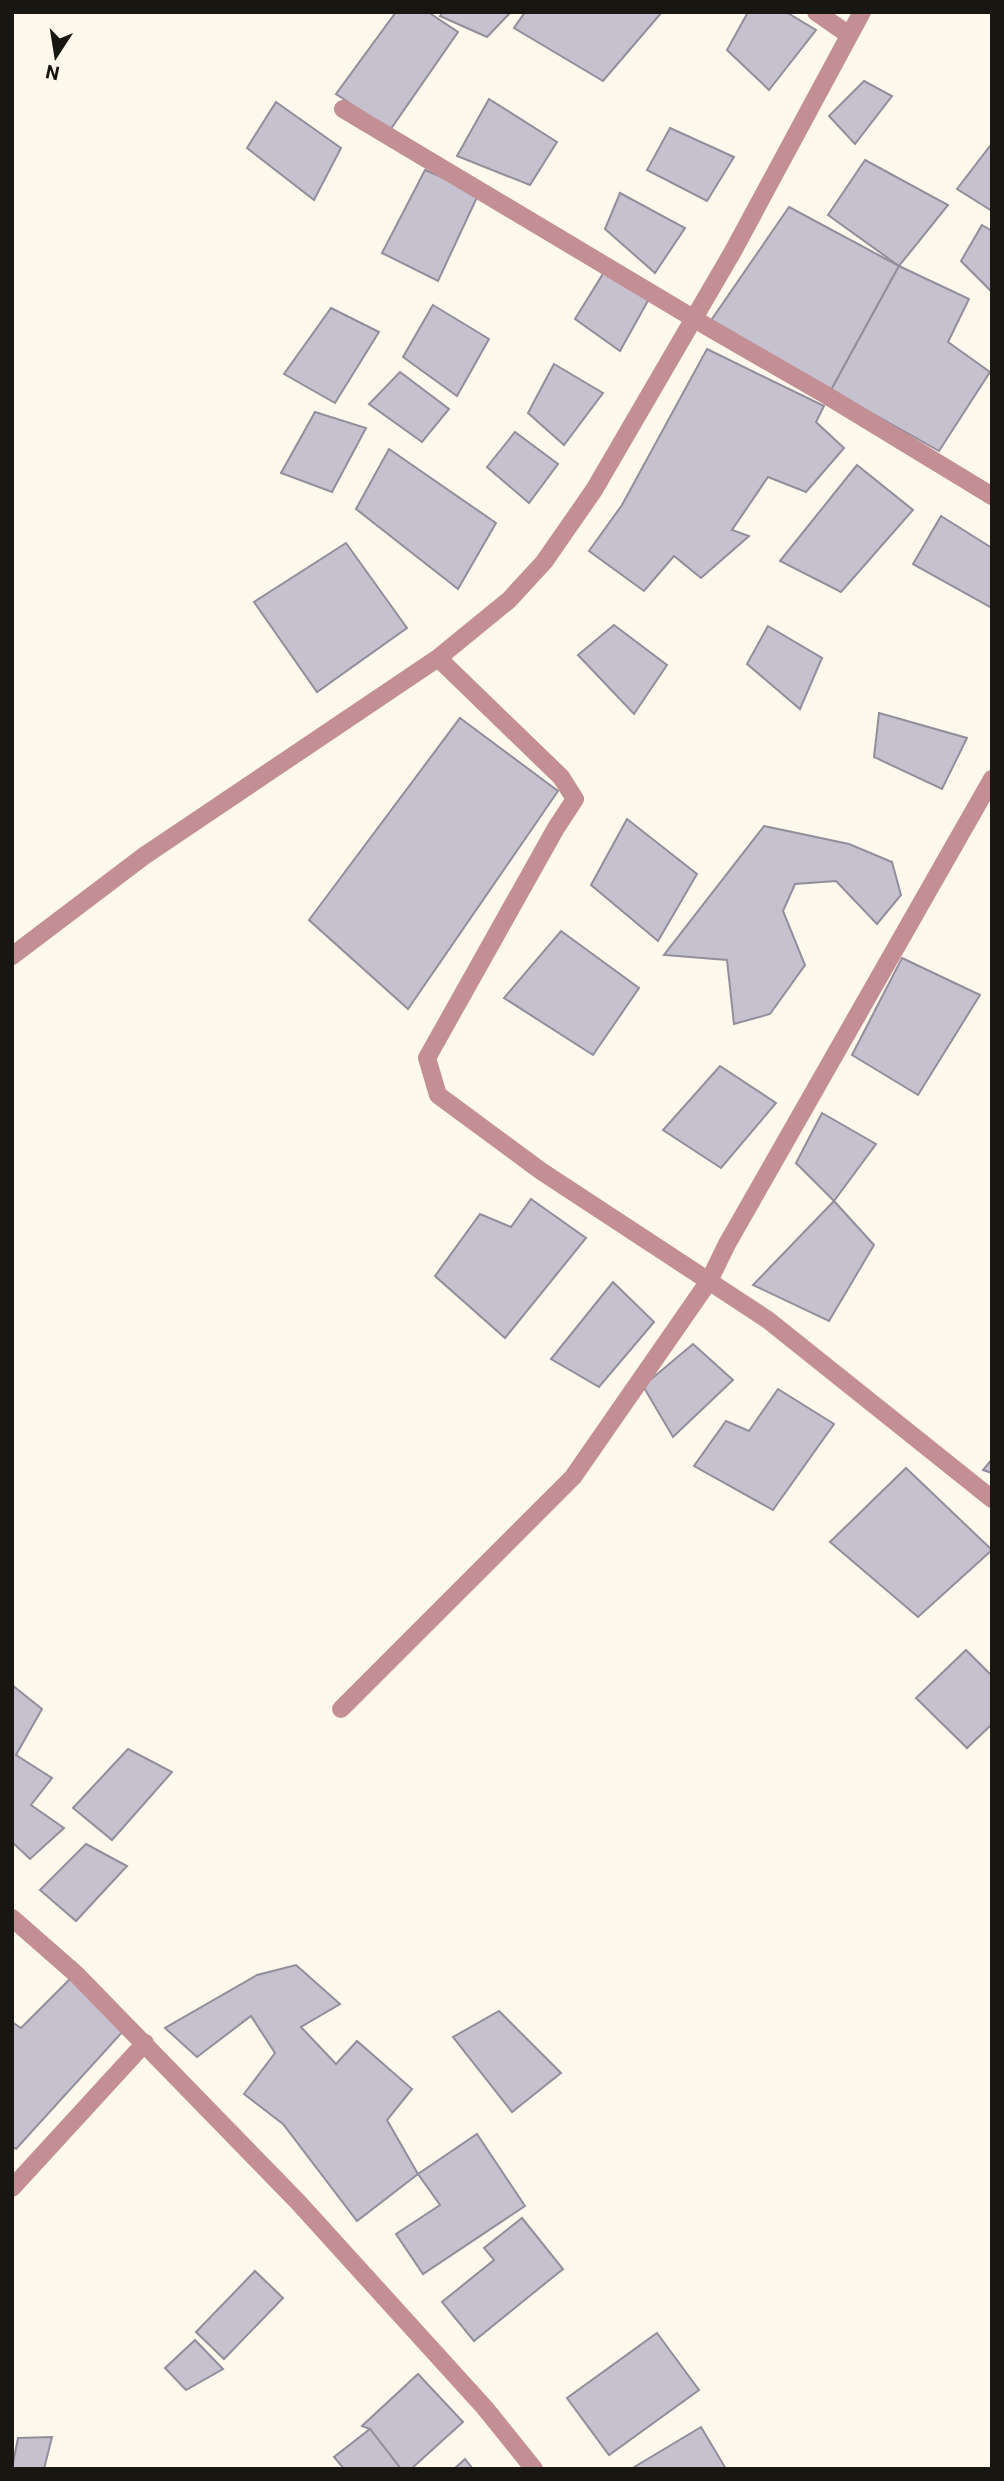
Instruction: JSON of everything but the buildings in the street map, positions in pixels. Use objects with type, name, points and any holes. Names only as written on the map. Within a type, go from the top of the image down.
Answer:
[{"type":"street","points":[[816,12],[849,35]]},
{"type":"street","points":[[12,956],[144,856],[438,658],[509,600],[544,562],[594,490],[732,253],[862,12]]},
{"type":"street","points":[[343,109],[827,395],[992,496]]},
{"type":"street","points":[[438,658],[561,777],[575,799],[556,828],[427,1058],[438,1095],[541,1171],[768,1320],[992,1499]]},
{"type":"street","points":[[341,1709],[573,1477],[709,1281],[727,1244],[992,779]]},
{"type":"street","points":[[12,1918],[76,1974],[298,2202],[485,2408],[534,2469]]},
{"type":"street","points":[[12,2188],[145,2043]]}]
